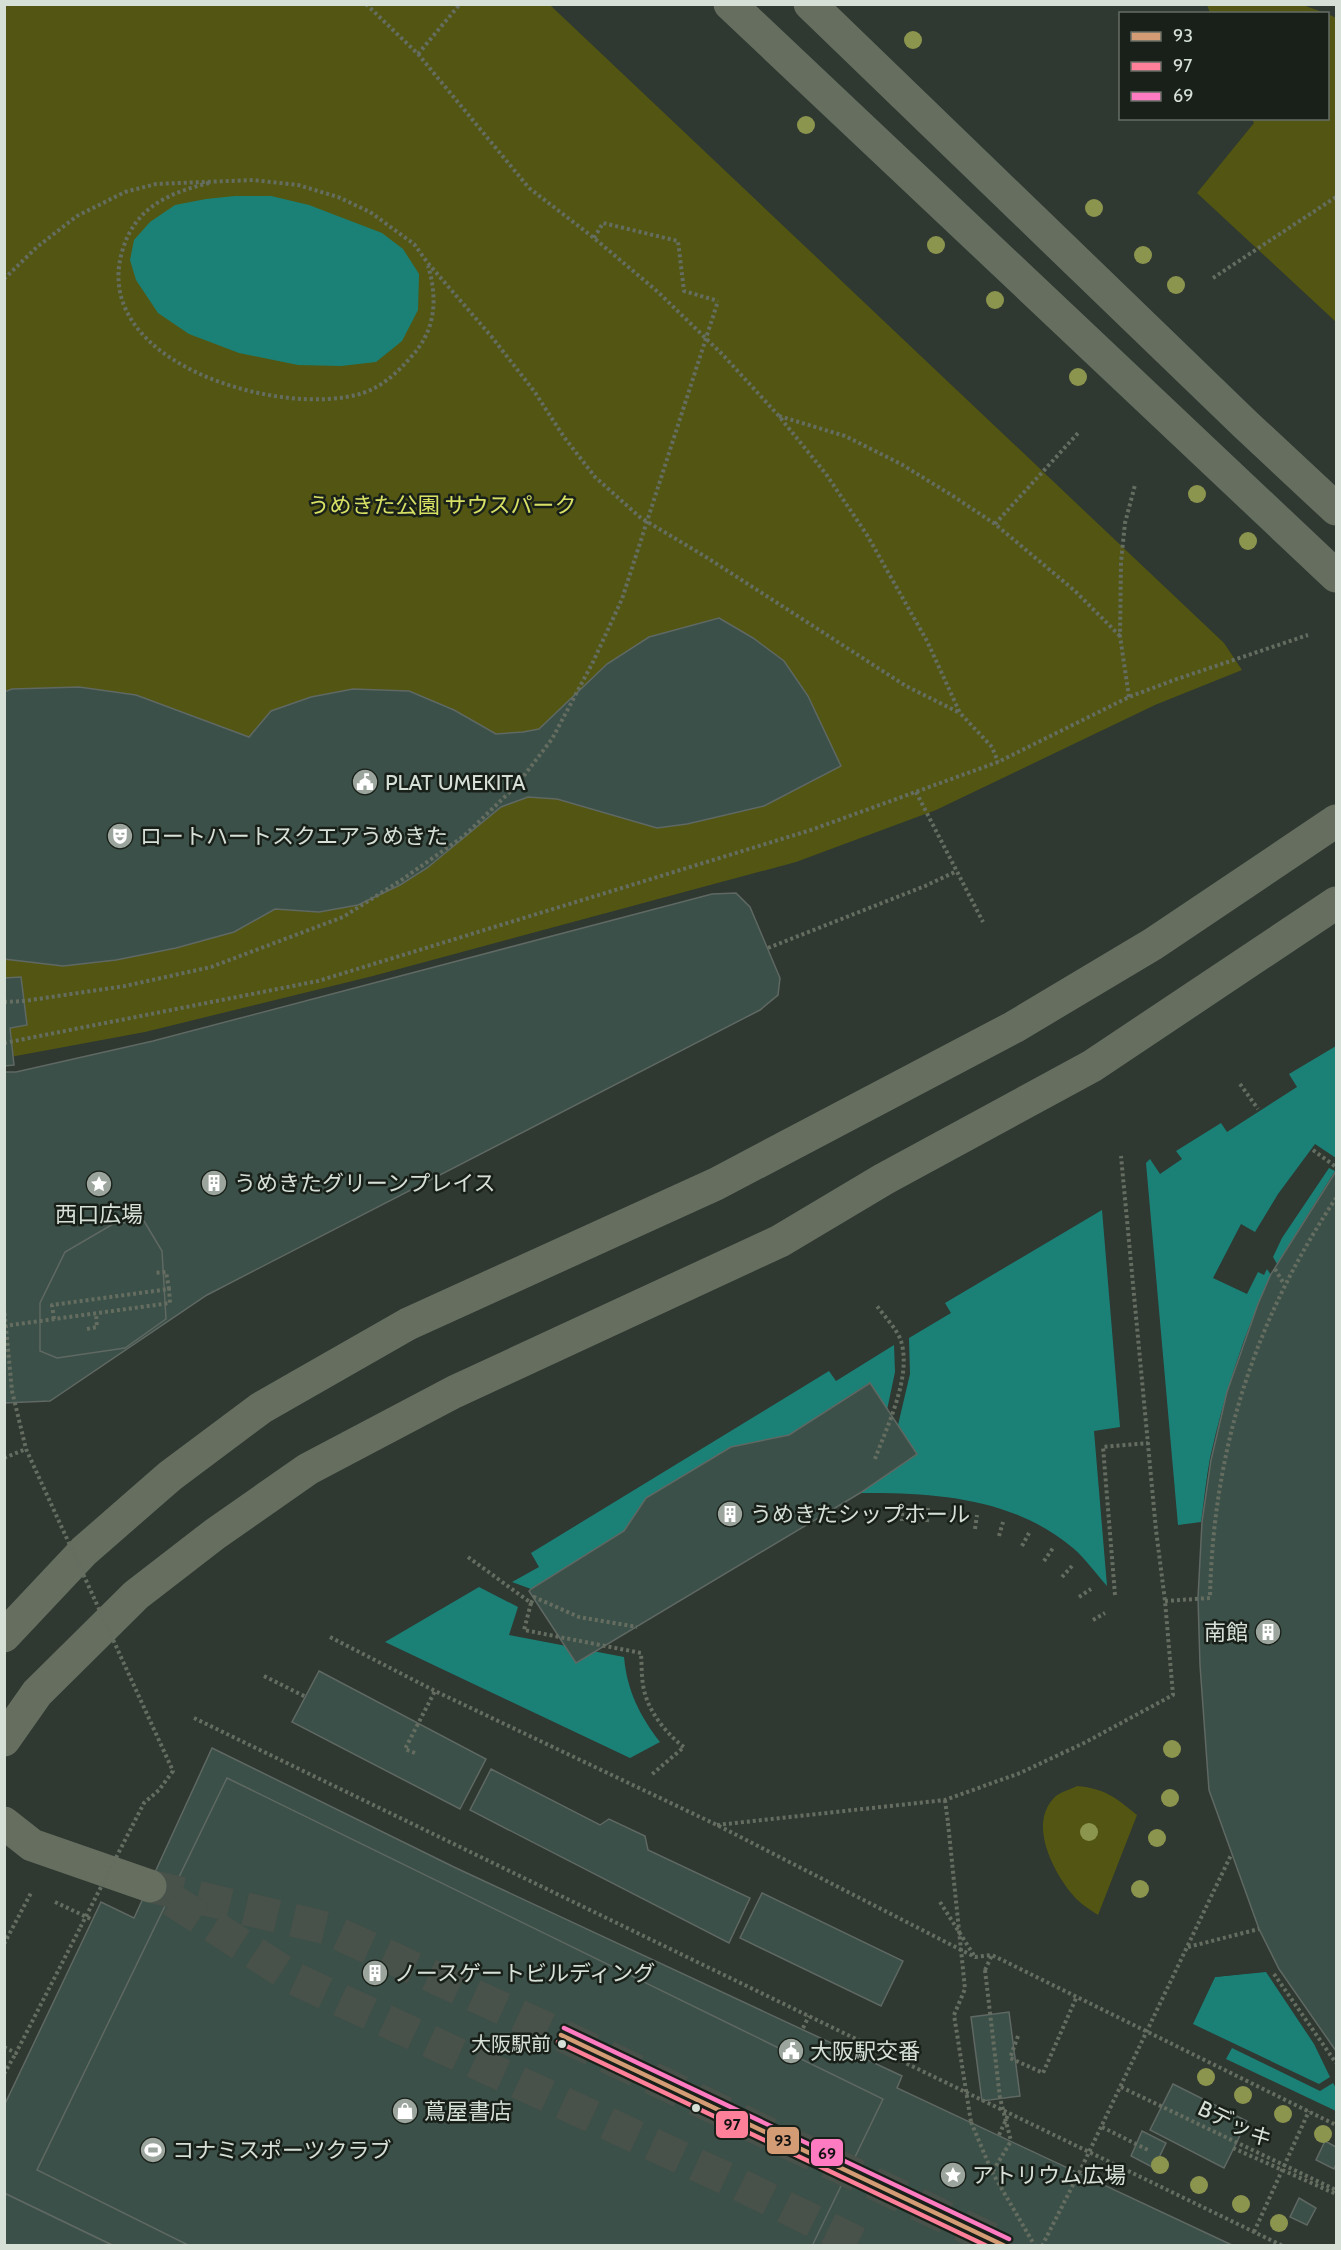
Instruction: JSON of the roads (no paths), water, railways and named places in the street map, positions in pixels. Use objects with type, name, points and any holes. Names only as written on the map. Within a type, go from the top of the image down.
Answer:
[{"type":"street","points":[[730,4],[1336,576]]},
{"type":"street","points":[[810,4],[1336,509]]},
{"type":"street","points":[[4,1635],[84,1551],[170,1476],[261,1408],[408,1324],[716,1184],[1014,1027],[1154,944],[1336,820]]},
{"type":"street","points":[[4,1740],[37,1693],[136,1595],[215,1534],[308,1469],[454,1392],[780,1241],[884,1179],[1092,1066],[1336,903]]},
{"type":"street","points":[[4,1823],[32,1845],[150,1886]]},
{"type":"water","points":[[235,196],[271,196],[309,205],[382,233],[403,249],[419,274],[418,310],[402,341],[376,362],[341,366],[298,365],[239,353],[189,334],[158,313],[136,280],[130,260],[134,240],[150,222],[175,205]]},
{"type":"water","points":[[1336,1046],[1336,1158],[1315,1144],[1278,1194],[1255,1232],[1241,1224],[1213,1278],[1247,1294],[1258,1272],[1264,1275],[1267,1269],[1271,1275],[1244,1342],[1222,1411],[1210,1458],[1201,1522],[1178,1525],[1146,1163],[1150,1159],[1160,1174],[1182,1159],[1176,1151],[1221,1123],[1227,1132],[1297,1087],[1289,1074]]},
{"type":"water","points":[[1329,1168],[1335,1171],[1277,1264],[1273,1257],[1282,1238]]},
{"type":"water","points":[[1102,1210],[1120,1427],[1094,1431],[1107,1586],[1078,1552],[1050,1531],[999,1508],[944,1497],[860,1493],[917,1454],[898,1425],[910,1374],[909,1338],[951,1313],[945,1303]]},
{"type":"water","points":[[894,1345],[895,1372],[887,1410],[869,1383],[789,1435],[731,1447],[646,1498],[624,1531],[531,1589],[512,1582],[539,1567],[531,1553],[829,1371],[836,1381]]},
{"type":"water","points":[[479,1587],[518,1607],[509,1635],[624,1657],[631,1692],[646,1723],[660,1742],[630,1758],[385,1642]]},
{"type":"water","points":[[1266,1972],[1314,2044],[1330,2077],[1319,2084],[1193,2024],[1215,1977]]},
{"type":"water","points":[[1232,2048],[1320,2091],[1333,2083],[1336,2088],[1336,2111],[1226,2059]]},
{"type":"tunnel","points":[[150,1886],[326,1928],[561,2035],[1006,2246]]},
{"type":"tunnel","points":[[172,1900],[295,1979],[736,2183],[864,2246]]},
{"type":"place","name":"PLAT UMEKITA","points":[[365,782]]},
{"type":"place","name":"ロートハートスクエアうめきた","points":[[120,836]]},
{"type":"place","name":"うめきたグリーンプレイス","points":[[214,1183]]},
{"type":"place","name":"西口広場","points":[[99,1184]]},
{"type":"place","name":"うめきたシップホール","points":[[730,1514]]},
{"type":"place","name":"南館","points":[[1268,1632]]},
{"type":"place","name":"ノースゲートビルディング","points":[[375,1973]]},
{"type":"place","name":"大阪駅前","points":[[562,2044]]},
{"type":"place","name":"大阪駅交番","points":[[791,2051]]},
{"type":"place","name":"蔦屋書店","points":[[405,2111]]},
{"type":"place","name":"コナミスポーツクラブ","points":[[153,2150]]},
{"type":"place","name":"アトリウム広場","points":[[953,2175]]},
{"type":"park label","name":"うめきた公園 サウスパーク","points":[[442,505]]}]
